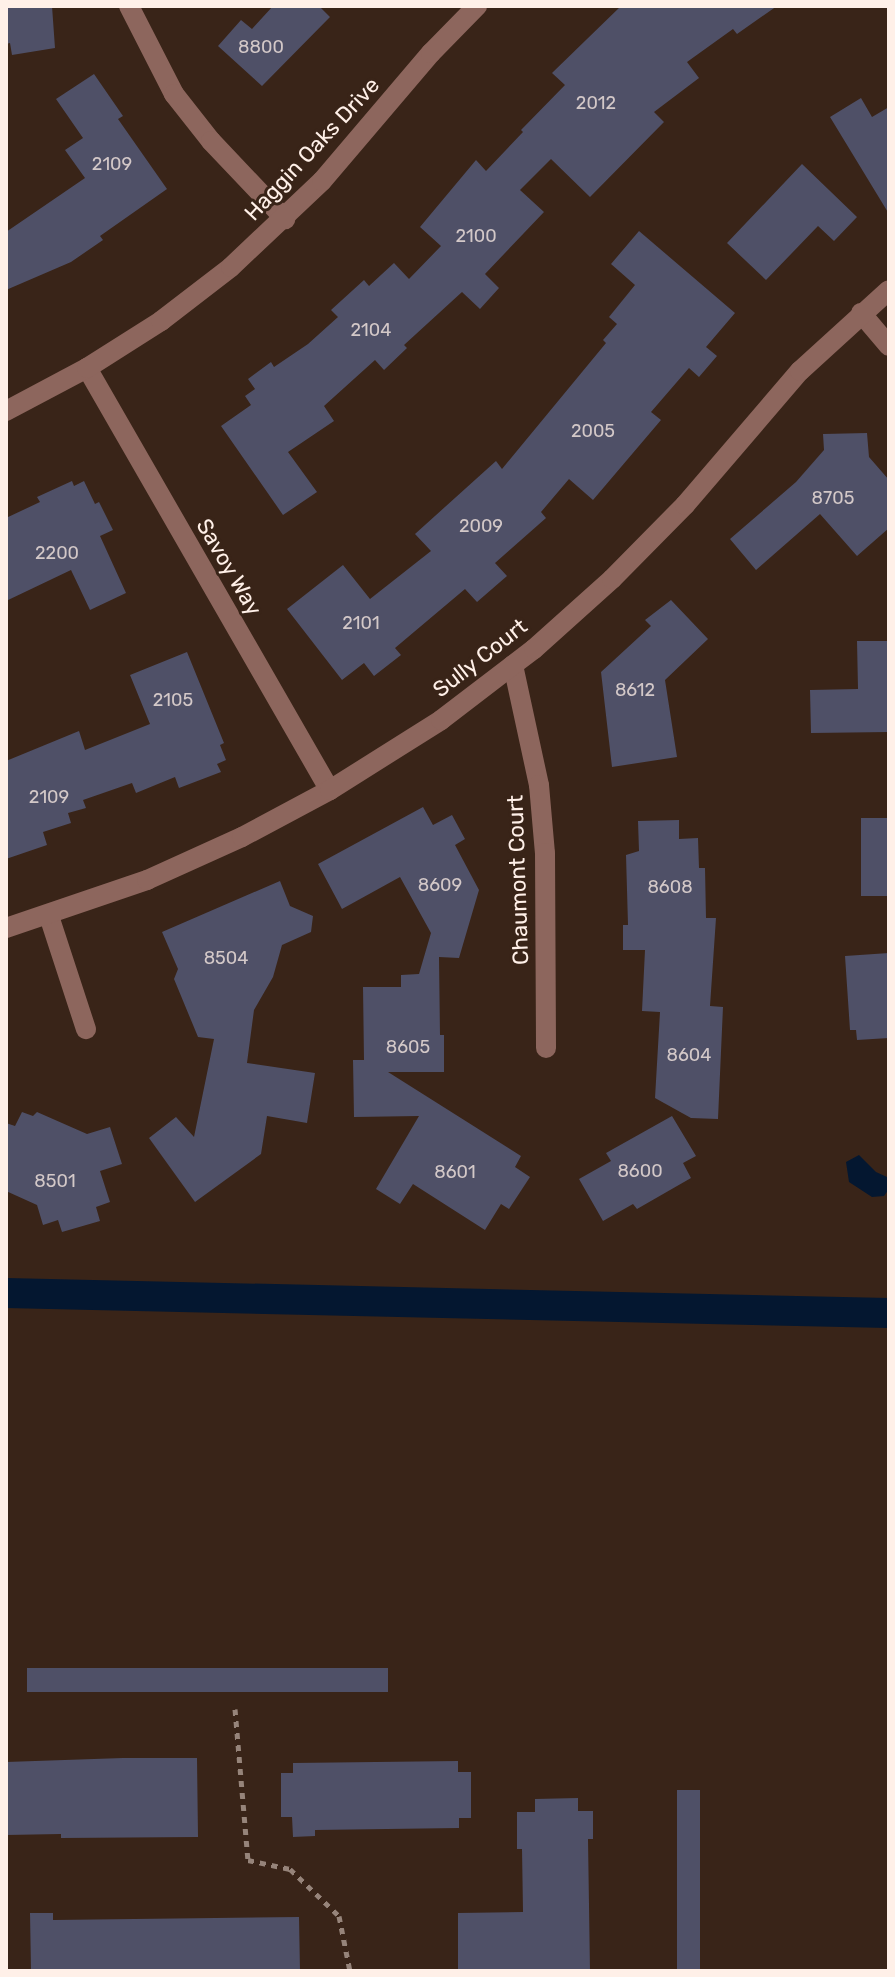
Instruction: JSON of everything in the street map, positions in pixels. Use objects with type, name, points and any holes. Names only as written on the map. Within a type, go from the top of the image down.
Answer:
[{"type":"street","points":[[129,6],[174,94],[211,141],[285,219]]},
{"type":"street","name":"Haggin Oaks Drive","points":[[6,411],[87,368],[172,312],[231,267],[322,181],[431,53],[477,6]]},
{"type":"street","name":"Sully Court","points":[[6,928],[49,916],[147,880],[242,837],[330,790],[441,720],[513,665],[633,558],[685,505],[800,371],[889,290]]},
{"type":"street","points":[[861,313],[889,346]]},
{"type":"street","name":"Savoy Way","points":[[87,368],[330,790]]},
{"type":"street","name":"Chaumont Court","points":[[513,665],[539,785],[544,839],[546,1048]]},
{"type":"street","points":[[49,916],[86,1029]]},
{"type":"path","points":[[235,1709],[248,1860],[290,1869],[339,1916],[350,1971]]},
{"type":"water","points":[[859,1155],[876,1172],[887,1177],[889,1189],[884,1196],[872,1197],[849,1182],[846,1162]]},
{"type":"building","points":[[6,6],[52,6],[55,48],[12,55],[10,43],[6,44]]},
{"type":"building","points":[[273,6],[319,6],[330,17],[262,86],[218,46],[241,20],[252,29]]},
{"type":"building","points":[[621,6],[777,6],[737,34],[733,29],[687,62],[699,78],[654,112],[664,122],[590,197],[551,159],[520,190],[544,212],[485,274],[499,288],[480,309],[462,292],[404,345],[407,348],[384,370],[375,360],[324,406],[334,421],[288,452],[317,492],[283,515],[221,426],[251,405],[245,396],[255,389],[248,379],[271,362],[274,367],[308,344],[338,317],[331,310],[364,280],[369,286],[394,263],[409,279],[441,246],[420,227],[476,160],[486,171],[523,132],[521,130],[565,85],[552,73]]},
{"type":"building","points":[[94,74],[123,116],[118,119],[167,189],[100,236],[103,240],[71,262],[6,290],[6,232],[85,178],[65,150],[83,138],[56,99]]},
{"type":"building","points":[[861,98],[872,117],[889,107],[889,214],[830,117]]},
{"type":"building","points":[[802,164],[857,217],[834,241],[818,226],[766,280],[727,243]]},
{"type":"building","points":[[639,231],[735,313],[706,347],[717,356],[699,377],[689,368],[651,412],[661,420],[593,500],[569,479],[541,512],[546,518],[495,563],[507,576],[477,602],[465,589],[395,648],[401,655],[374,676],[364,663],[342,680],[287,609],[343,565],[370,599],[431,551],[415,534],[496,461],[502,469],[606,343],[603,340],[617,324],[609,317],[635,285],[611,264]]},
{"type":"building","points":[[867,433],[869,457],[889,480],[889,528],[857,556],[820,514],[756,570],[730,539],[796,482],[824,450],[823,434]]},
{"type":"building","points":[[72,481],[74,486],[84,481],[113,530],[100,536],[126,593],[90,610],[71,570],[6,601],[6,518],[40,502],[37,497]]},
{"type":"building","points":[[671,600],[708,639],[665,680],[677,757],[612,767],[601,672],[651,626],[645,620]]},
{"type":"building","points":[[857,641],[889,641],[889,732],[811,733],[810,690],[858,689]]},
{"type":"building","points":[[187,652],[224,743],[220,745],[226,760],[217,764],[221,772],[179,788],[175,777],[136,793],[132,783],[83,800],[86,808],[68,813],[71,823],[43,832],[47,845],[6,859],[6,761],[79,731],[85,750],[150,724],[130,675]]},
{"type":"building","points":[[423,807],[433,825],[452,815],[465,839],[455,845],[479,890],[459,958],[439,957],[444,1072],[388,1072],[521,1156],[515,1167],[530,1177],[509,1209],[501,1204],[485,1230],[413,1184],[400,1204],[376,1189],[419,1116],[354,1117],[353,1060],[364,1060],[363,987],[401,987],[401,975],[419,974],[431,933],[400,877],[342,909],[318,864]]},
{"type":"building","points":[[861,818],[889,818],[889,896],[861,896]]},
{"type":"building","points":[[679,820],[679,839],[698,838],[699,868],[705,868],[706,918],[716,918],[710,1006],[723,1007],[718,1119],[691,1118],[655,1098],[660,1012],[642,1011],[645,950],[623,950],[623,925],[628,925],[626,855],[639,851],[638,821]]},
{"type":"building","points":[[280,881],[290,906],[313,916],[311,932],[282,945],[273,977],[254,1010],[247,1063],[315,1073],[307,1123],[267,1116],[261,1154],[195,1202],[149,1138],[176,1117],[194,1137],[214,1039],[198,1037],[174,979],[178,969],[162,932]]},
{"type":"building","points":[[889,953],[889,1038],[857,1040],[856,1030],[850,1030],[845,956]]},
{"type":"building","points":[[22,1112],[33,1116],[37,1112],[87,1134],[110,1127],[122,1164],[100,1171],[110,1202],[96,1207],[100,1221],[62,1232],[58,1220],[43,1225],[37,1205],[6,1191],[6,1123],[15,1126]]},
{"type":"building","points":[[672,1116],[696,1156],[683,1163],[691,1178],[637,1209],[633,1204],[603,1221],[579,1179],[611,1161],[606,1153]]},
{"type":"building","points":[[27,1668],[388,1668],[388,1692],[27,1692]]},
{"type":"building","points":[[197,1758],[198,1837],[61,1838],[61,1834],[6,1835],[6,1762]]},
{"type":"building","points":[[458,1761],[458,1772],[471,1772],[471,1818],[459,1818],[459,1828],[315,1830],[315,1836],[293,1837],[292,1817],[281,1817],[281,1773],[293,1773],[293,1763]]},
{"type":"building","points":[[677,1790],[700,1790],[700,1971],[677,1971]]},
{"type":"building","points":[[578,1798],[578,1811],[593,1811],[593,1839],[588,1839],[590,1971],[458,1971],[458,1913],[523,1912],[522,1849],[517,1849],[517,1812],[535,1812],[535,1799]]},
{"type":"building","points":[[30,1913],[53,1913],[53,1920],[299,1917],[300,1971],[31,1971]]},
{"type":"waterway","points":[[6,1293],[889,1313]]}]
